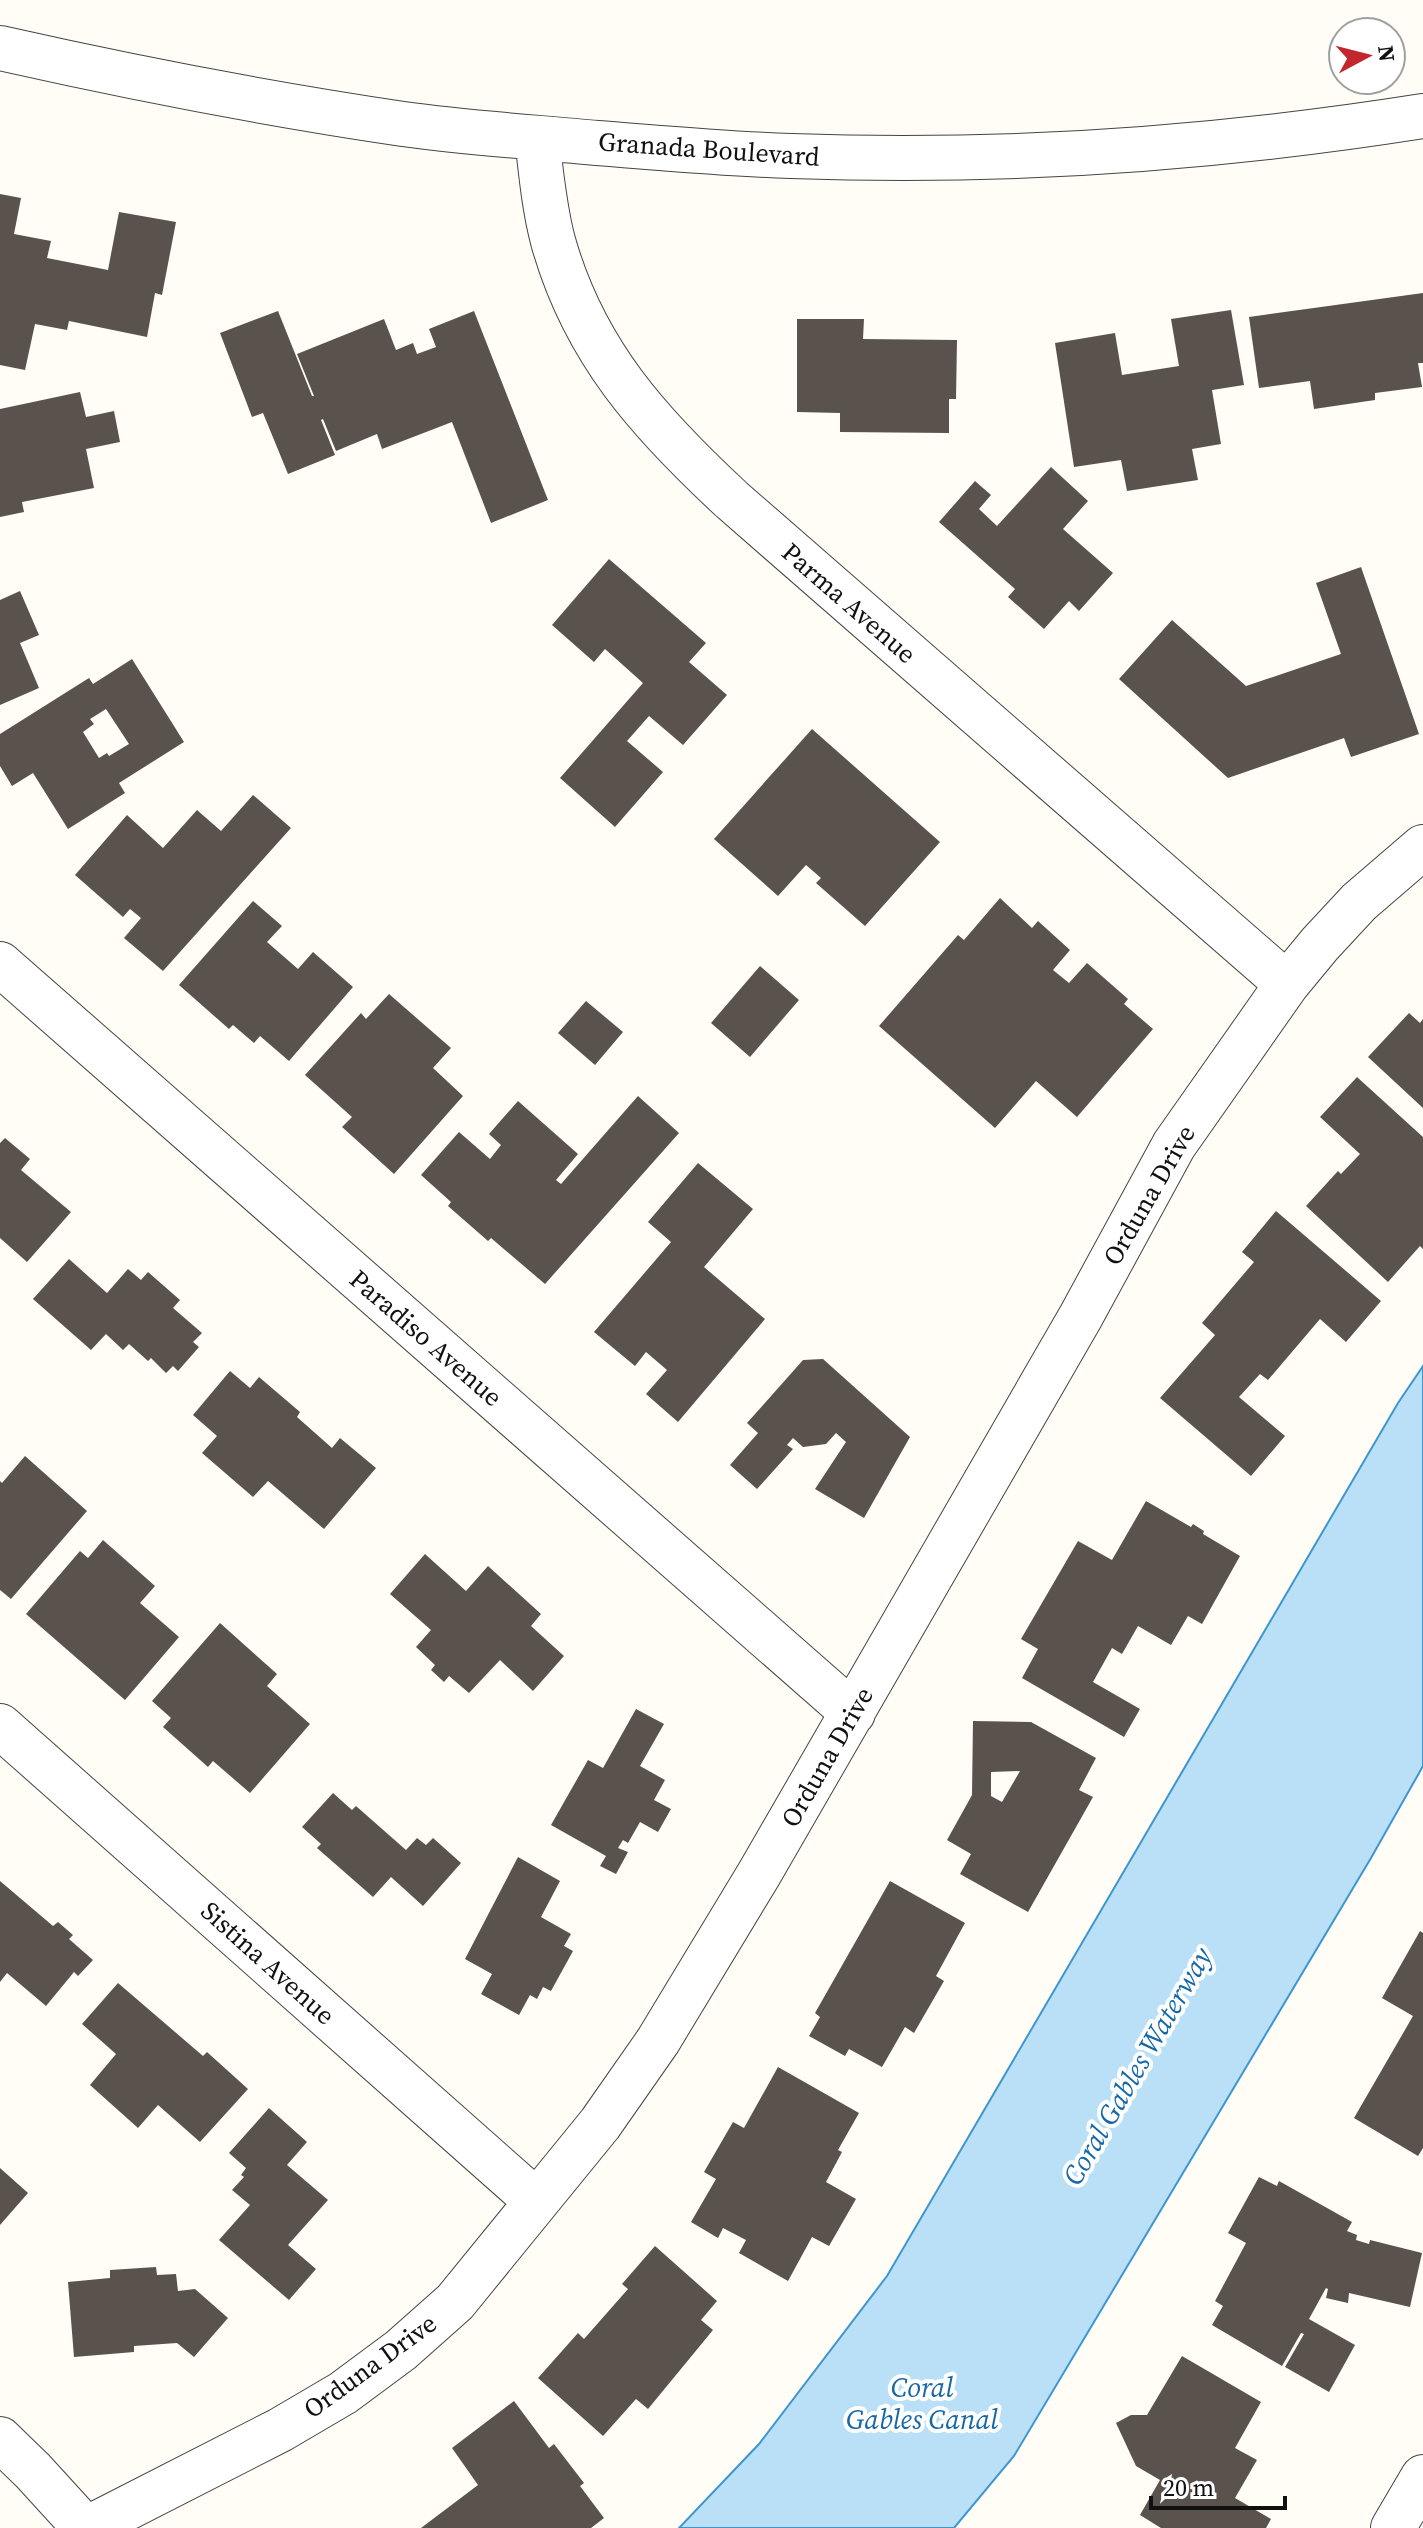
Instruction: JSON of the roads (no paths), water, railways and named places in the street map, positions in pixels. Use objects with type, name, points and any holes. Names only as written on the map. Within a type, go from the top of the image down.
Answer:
[{"type":"street","name":"Granada Boulevard","points":[[0,48],[174,86],[405,124],[537,138],[791,156],[975,157],[1200,145],[1423,116]]},
{"type":"street","name":"Parma Avenue","points":[[537,138],[553,240],[569,286],[610,366],[651,421],[732,500],[1287,984]]},
{"type":"street","name":"Orduna Drive","points":[[86,2528],[280,2430],[343,2393],[401,2350],[455,2302],[600,2124],[658,2041],[853,1713],[1081,1316],[1174,1145],[1287,984],[1359,902],[1423,847]]},
{"type":"street","name":"Paradiso Avenue","points":[[0,964],[853,1713]]},
{"type":"street","name":"Sistina Avenue","points":[[0,1726],[536,2201]]},
{"type":"street","points":[[0,2439],[86,2528]]},
{"type":"street","points":[[1393,2528],[1423,2477]]},
{"type":"water","name":"Coral Gables Canal","points":[[1423,1366],[1423,1766],[1014,2456],[954,2528],[679,2528],[759,2444],[887,2276],[1398,1403]]},
{"type":"water label","name":"Coral Gables Waterway","points":[[1137,2066]]}]
